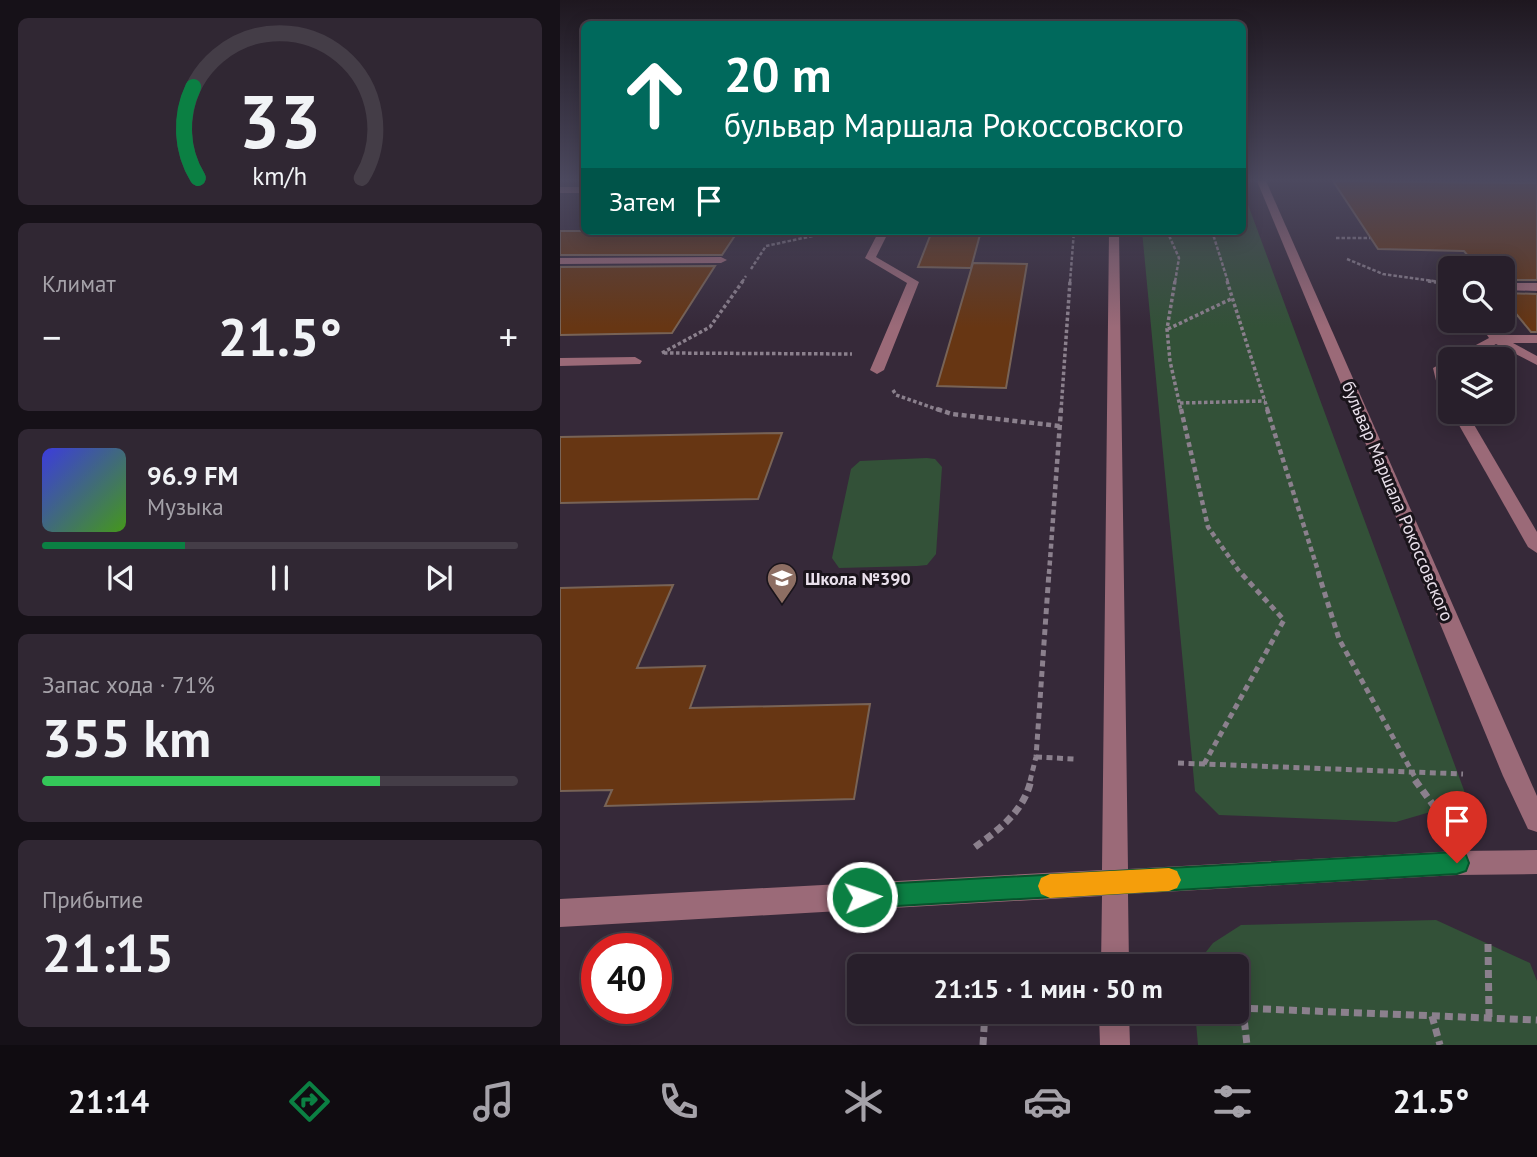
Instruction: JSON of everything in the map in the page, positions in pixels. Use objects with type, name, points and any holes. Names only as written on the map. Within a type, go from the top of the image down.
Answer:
[{"type":"street","name":"бульвар Маршала Рокоссовского","points":[[1282,230],[1515,776],[1537,821]]},
{"type":"street","points":[[877,370],[913,282],[870,258],[882,235]]},
{"type":"street","points":[[1114,235],[1115,954]]},
{"type":"street","points":[[560,261],[721,260]]},
{"type":"street","points":[[1515,286],[1537,287]]},
{"type":"street","points":[[1492,333],[1496,338],[1537,361]]},
{"type":"street","points":[[1480,347],[1496,338],[1537,340]]},
{"type":"street","points":[[560,362],[635,361]]},
{"type":"street","points":[[1466,424],[1537,547]]},
{"type":"street","points":[[560,913],[1457,863],[1537,862]]},
{"type":"street","points":[[1114,1024],[1115,1045]]},
{"type":"path","points":[[817,235],[766,246],[710,327],[661,354],[884,354]]},
{"type":"path","points":[[975,847],[1002,828],[1027,796],[1035,757],[1074,235]]},
{"type":"path","points":[[1169,235],[1179,258],[1167,329],[1170,361],[1208,527],[1244,578],[1284,620],[1204,764]]},
{"type":"path","points":[[1213,235],[1339,639],[1410,772],[1439,813]]},
{"type":"path","points":[[1336,238],[1370,238]]},
{"type":"path","points":[[1347,259],[1383,274],[1438,282]]},
{"type":"path","points":[[1167,329],[1233,298]]},
{"type":"path","points":[[877,370],[896,395],[951,414],[1060,426]]},
{"type":"path","points":[[1180,403],[1265,401]]},
{"type":"path","points":[[1035,757],[1074,759]]},
{"type":"path","points":[[1178,763],[1463,774]]},
{"type":"path","points":[[1488,944],[1489,1018]]},
{"type":"path","points":[[1249,1008],[1537,1020]]},
{"type":"path","points":[[1432,1016],[1440,1045]]},
{"type":"path","points":[[983,1045],[984,1024]]},
{"type":"path","points":[[1243,1024],[1247,1045]]},
{"type":"green space","points":[[1246,230],[1257,230],[1468,801],[1396,822],[1219,815],[1195,791],[1142,235],[1246,235]]},
{"type":"green space","points":[[935,459],[942,467],[936,554],[927,565],[839,568],[832,558],[851,469],[860,461]]},
{"type":"green space","points":[[1436,920],[1530,963],[1537,981],[1537,1045],[1198,1045],[1196,1024],[1249,1024],[1249,954],[1204,954],[1213,943],[1241,925]]},
{"type":"building","points":[[1365,230],[1537,230],[1537,280],[1515,280],[1515,256],[1468,256],[1464,251],[1378,249]]},
{"type":"building","points":[[560,231],[581,231],[581,235],[735,235],[722,255],[560,255]]},
{"type":"building","points":[[930,235],[980,235],[971,268],[918,267]]},
{"type":"building","points":[[973,263],[1027,264],[1006,388],[937,386]]},
{"type":"building","points":[[715,266],[672,333],[560,335],[560,267]]},
{"type":"building","points":[[1515,293],[1537,294],[1537,332],[1531,332],[1515,313]]},
{"type":"building","points":[[782,433],[758,499],[560,503],[560,437]]},
{"type":"building","points":[[673,585],[637,668],[705,666],[690,708],[870,704],[854,799],[605,806],[612,790],[560,791],[560,588]]},
{"type":"slow traffic","points":[[1050,886],[1169,880]]},
{"type":"place","name":"Школа №390","points":[[782,605]]},
{"type":"route","points":[[862,897],[1457,863]]}]
